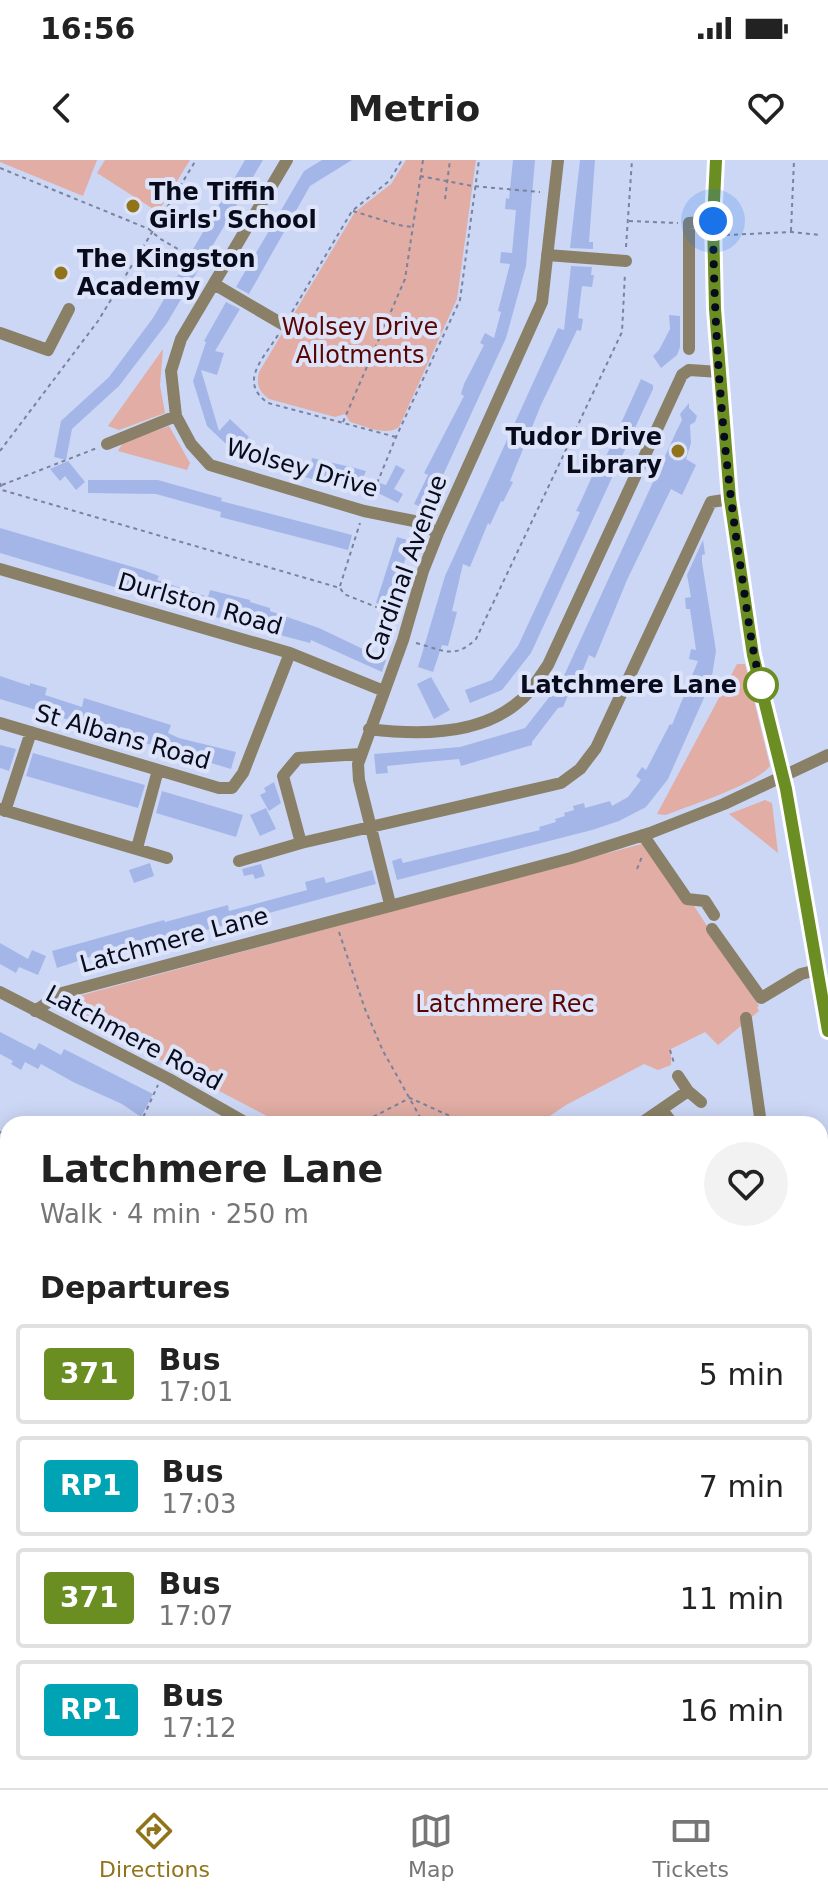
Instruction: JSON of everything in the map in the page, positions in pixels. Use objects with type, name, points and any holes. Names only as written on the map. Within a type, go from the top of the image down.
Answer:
[{"type":"street","name":"Wolsey Drive","points":[[287,160],[181,339],[171,371],[176,416],[191,444],[210,465],[365,511],[414,521],[438,533]]},
{"type":"street","name":"Cardinal Avenue","points":[[390,904],[359,780],[361,754],[438,533],[542,302],[558,160]]},
{"type":"street","points":[[716,160],[713,221],[715,309],[730,499],[753,655],[783,775],[821,954],[817,970],[828,1031]]},
{"type":"street","points":[[689,349],[689,223],[713,221]]},
{"type":"street","points":[[547,255],[626,261]]},
{"type":"street","points":[[217,279],[284,325]]},
{"type":"street","points":[[691,307],[715,309]]},
{"type":"street","points":[[0,333],[48,350],[69,309]]},
{"type":"street","points":[[369,729],[400,733],[467,726],[500,715],[526,695],[548,665],[682,375],[689,370],[720,372]]},
{"type":"street","points":[[107,444],[176,416]]},
{"type":"street","points":[[239,861],[371,826],[561,783],[580,769],[596,748],[711,502],[730,499]]},
{"type":"street","name":"Durlston Road","points":[[0,569],[290,653],[384,691]]},
{"type":"street","name":"St Albans Road","points":[[0,723],[219,788],[232,788],[243,773],[290,653]]},
{"type":"street","points":[[31,732],[2,810],[167,858]]},
{"type":"street","points":[[301,843],[283,776],[298,758],[361,754]]},
{"type":"street","name":"Latchmere Lane","points":[[35,1011],[62,993],[571,858],[643,835],[724,804],[828,755]]},
{"type":"street","points":[[137,848],[158,770]]},
{"type":"street","points":[[643,835],[687,899],[705,901],[714,915]]},
{"type":"street","points":[[712,929],[761,998],[801,974],[817,970]]},
{"type":"street","name":"Latchmere Road","points":[[0,992],[234,1116]]},
{"type":"street","points":[[746,1018],[760,1116]]},
{"type":"street","points":[[678,1076],[688,1091],[701,1102]]},
{"type":"street","points":[[653,1116],[688,1091]]},
{"type":"street","points":[[662,1110],[667,1116]]},
{"type":"path","points":[[0,451],[98,321],[196,160]]},
{"type":"path","points":[[396,437],[268,403],[257,396],[253,382],[255,372],[352,211],[389,181],[402,160]]},
{"type":"path","points":[[343,423],[405,279],[423,160]]},
{"type":"path","points":[[445,199],[450,160]]},
{"type":"path","points":[[340,588],[365,511],[460,300],[479,160]]},
{"type":"path","points":[[403,640],[454,653],[463,651],[476,639],[622,332],[632,160]]},
{"type":"path","points":[[791,232],[794,160]]},
{"type":"path","points":[[0,168],[154,231],[159,238],[217,279]]},
{"type":"path","points":[[420,176],[475,186],[553,194]]},
{"type":"path","points":[[352,211],[414,227]]},
{"type":"path","points":[[627,221],[689,223]]},
{"type":"path","points":[[713,236],[791,232],[821,235]]},
{"type":"path","points":[[107,444],[0,484],[2,490],[340,588],[353,599],[409,620]]},
{"type":"path","points":[[335,919],[365,1009],[383,1051],[420,1116]]},
{"type":"path","points":[[670,1050],[678,1076]]},
{"type":"path","points":[[144,1116],[158,1085],[164,1088],[169,1079]]},
{"type":"path","points":[[375,1116],[410,1098]]},
{"type":"path","points":[[410,1098],[450,1116]]},
{"type":"green space","points":[[0,160],[97,160],[83,196]]},
{"type":"green space","points":[[105,160],[190,160],[158,212],[97,173]]},
{"type":"green space","name":"Wolsey Drive Allotments","points":[[406,160],[476,160],[457,299],[399,427],[388,431],[375,430],[350,422],[345,414],[335,417],[269,399],[259,387],[259,372],[355,212],[391,184]]},
{"type":"green space","points":[[163,349],[160,385],[165,413],[119,430],[108,426]]},
{"type":"green space","points":[[169,426],[190,463],[187,470],[118,451],[123,442]]},
{"type":"green space","points":[[737,664],[745,664],[770,766],[751,780],[722,794],[666,815],[657,814]]},
{"type":"green space","points":[[765,800],[772,803],[778,853],[729,814]]},
{"type":"green space","name":"Latchmere Rec","points":[[645,843],[685,892],[759,1006],[759,1011],[718,1045],[705,1032],[671,1049],[671,1065],[658,1070],[644,1064],[550,1116],[267,1116],[78,1017],[82,995]]},
{"type":"building","points":[[245,160],[263,160],[167,323],[119,386],[72,429],[66,460],[54,457],[61,421],[109,377],[153,318]]},
{"type":"building","points":[[322,160],[352,160],[310,186],[249,294],[236,287],[304,171]]},
{"type":"building","points":[[513,160],[535,160],[526,266],[506,338],[427,510],[414,504],[428,475],[424,473],[464,396],[461,394],[464,384],[484,345],[480,343],[485,333],[494,338],[501,312],[498,311],[510,264],[500,263],[501,252],[512,253],[516,210],[505,209]]},
{"type":"building","points":[[580,160],[595,160],[589,242],[593,242],[593,249],[570,248]]},
{"type":"building","points":[[571,266],[592,267],[591,275],[594,275],[592,287],[582,286],[578,318],[583,319],[581,331],[577,330],[541,405],[503,502],[490,525],[488,523],[470,567],[463,564],[452,611],[457,612],[448,646],[442,645],[433,672],[418,667],[445,576],[558,328],[564,330]]},
{"type":"building","points":[[226,302],[240,309],[215,351],[224,353],[217,375],[201,370],[219,431],[230,419],[249,437],[242,445],[311,464],[312,458],[366,471],[363,478],[386,485],[396,465],[405,470],[394,489],[403,494],[398,503],[372,490],[370,495],[243,460],[207,426],[193,381],[204,341]]},
{"type":"building","points":[[669,315],[680,316],[680,347],[677,355],[661,368],[653,356],[670,329]]},
{"type":"building","points":[[641,379],[653,385],[653,389],[531,653],[502,690],[470,703],[465,690],[492,680],[518,646],[580,512],[576,511],[594,472],[598,474]]},
{"type":"building","points":[[689,403],[689,408],[697,416],[690,425],[691,443],[686,459],[696,465],[682,495],[671,489],[627,580],[595,658],[589,655],[580,687],[573,684],[563,707],[558,708],[532,745],[461,766],[459,759],[416,763],[387,766],[388,773],[376,774],[374,754],[460,747],[525,728],[554,691],[556,693],[682,420],[680,414]]},
{"type":"building","points":[[68,461],[85,482],[76,490],[65,476],[60,481],[50,469]]},
{"type":"building","points":[[88,480],[158,480],[222,498],[221,501],[352,535],[348,550],[220,517],[221,512],[156,494],[88,493]]},
{"type":"building","points":[[0,528],[143,570],[159,576],[157,580],[208,597],[210,590],[250,600],[386,660],[382,672],[311,640],[310,643],[243,625],[0,553]]},
{"type":"building","points":[[397,537],[411,541],[390,608],[376,603]]},
{"type":"building","points":[[703,540],[705,554],[702,555],[702,562],[716,651],[711,682],[668,779],[646,807],[592,830],[397,880],[392,861],[401,858],[403,863],[540,830],[539,827],[556,822],[555,819],[565,816],[564,813],[574,810],[573,806],[584,803],[585,808],[610,801],[612,806],[628,797],[641,780],[636,776],[642,767],[646,770],[672,725],[698,661],[689,659],[691,649],[696,650],[690,609],[686,609],[685,598],[691,597],[687,575]]},
{"type":"building","points":[[0,676],[47,688],[45,695],[82,707],[84,698],[171,725],[168,733],[179,738],[236,752],[231,769],[0,699]]},
{"type":"building","points":[[431,677],[450,710],[434,719],[417,684]]},
{"type":"building","points":[[0,745],[16,749],[9,771],[0,768]]},
{"type":"building","points":[[33,753],[145,785],[138,808],[26,776]]},
{"type":"building","points":[[274,782],[281,803],[269,811],[260,795],[266,792],[264,788]]},
{"type":"building","points":[[162,791],[243,815],[236,837],[156,813]]},
{"type":"building","points":[[266,808],[276,829],[260,836],[250,815]]},
{"type":"building","points":[[150,863],[154,876],[134,883],[129,870]]},
{"type":"building","points":[[261,864],[265,876],[255,879],[253,874],[244,876],[242,869]]},
{"type":"building","points":[[372,870],[376,884],[176,938],[90,957],[57,968],[52,951],[164,920],[228,905],[229,911],[307,890],[305,882],[324,877],[326,883]]},
{"type":"building","points":[[0,943],[28,959],[32,950],[46,956],[38,975],[19,967],[16,973],[0,964]]},
{"type":"building","points":[[0,1032],[35,1050],[39,1043],[61,1055],[64,1049],[153,1094],[140,1116],[122,1104],[41,1064],[38,1069],[25,1062],[21,1070],[0,1054]]},
{"type":"bus line","name":"371","points":[[716,160],[713,221],[715,309],[730,499],[753,655],[786,789],[828,1031]]},
{"type":"place","name":"The Tiffin Girls' School","points":[[133,206]]},
{"type":"place","name":"The Kingston Academy","points":[[61,273]]},
{"type":"place","name":"Tudor Drive Library","points":[[678,451]]},
{"type":"place","name":"Latchmere Lane","points":[[761,685]]},
{"type":"route","points":[[713,221],[715,309],[730,499],[753,655],[761,685]]}]
